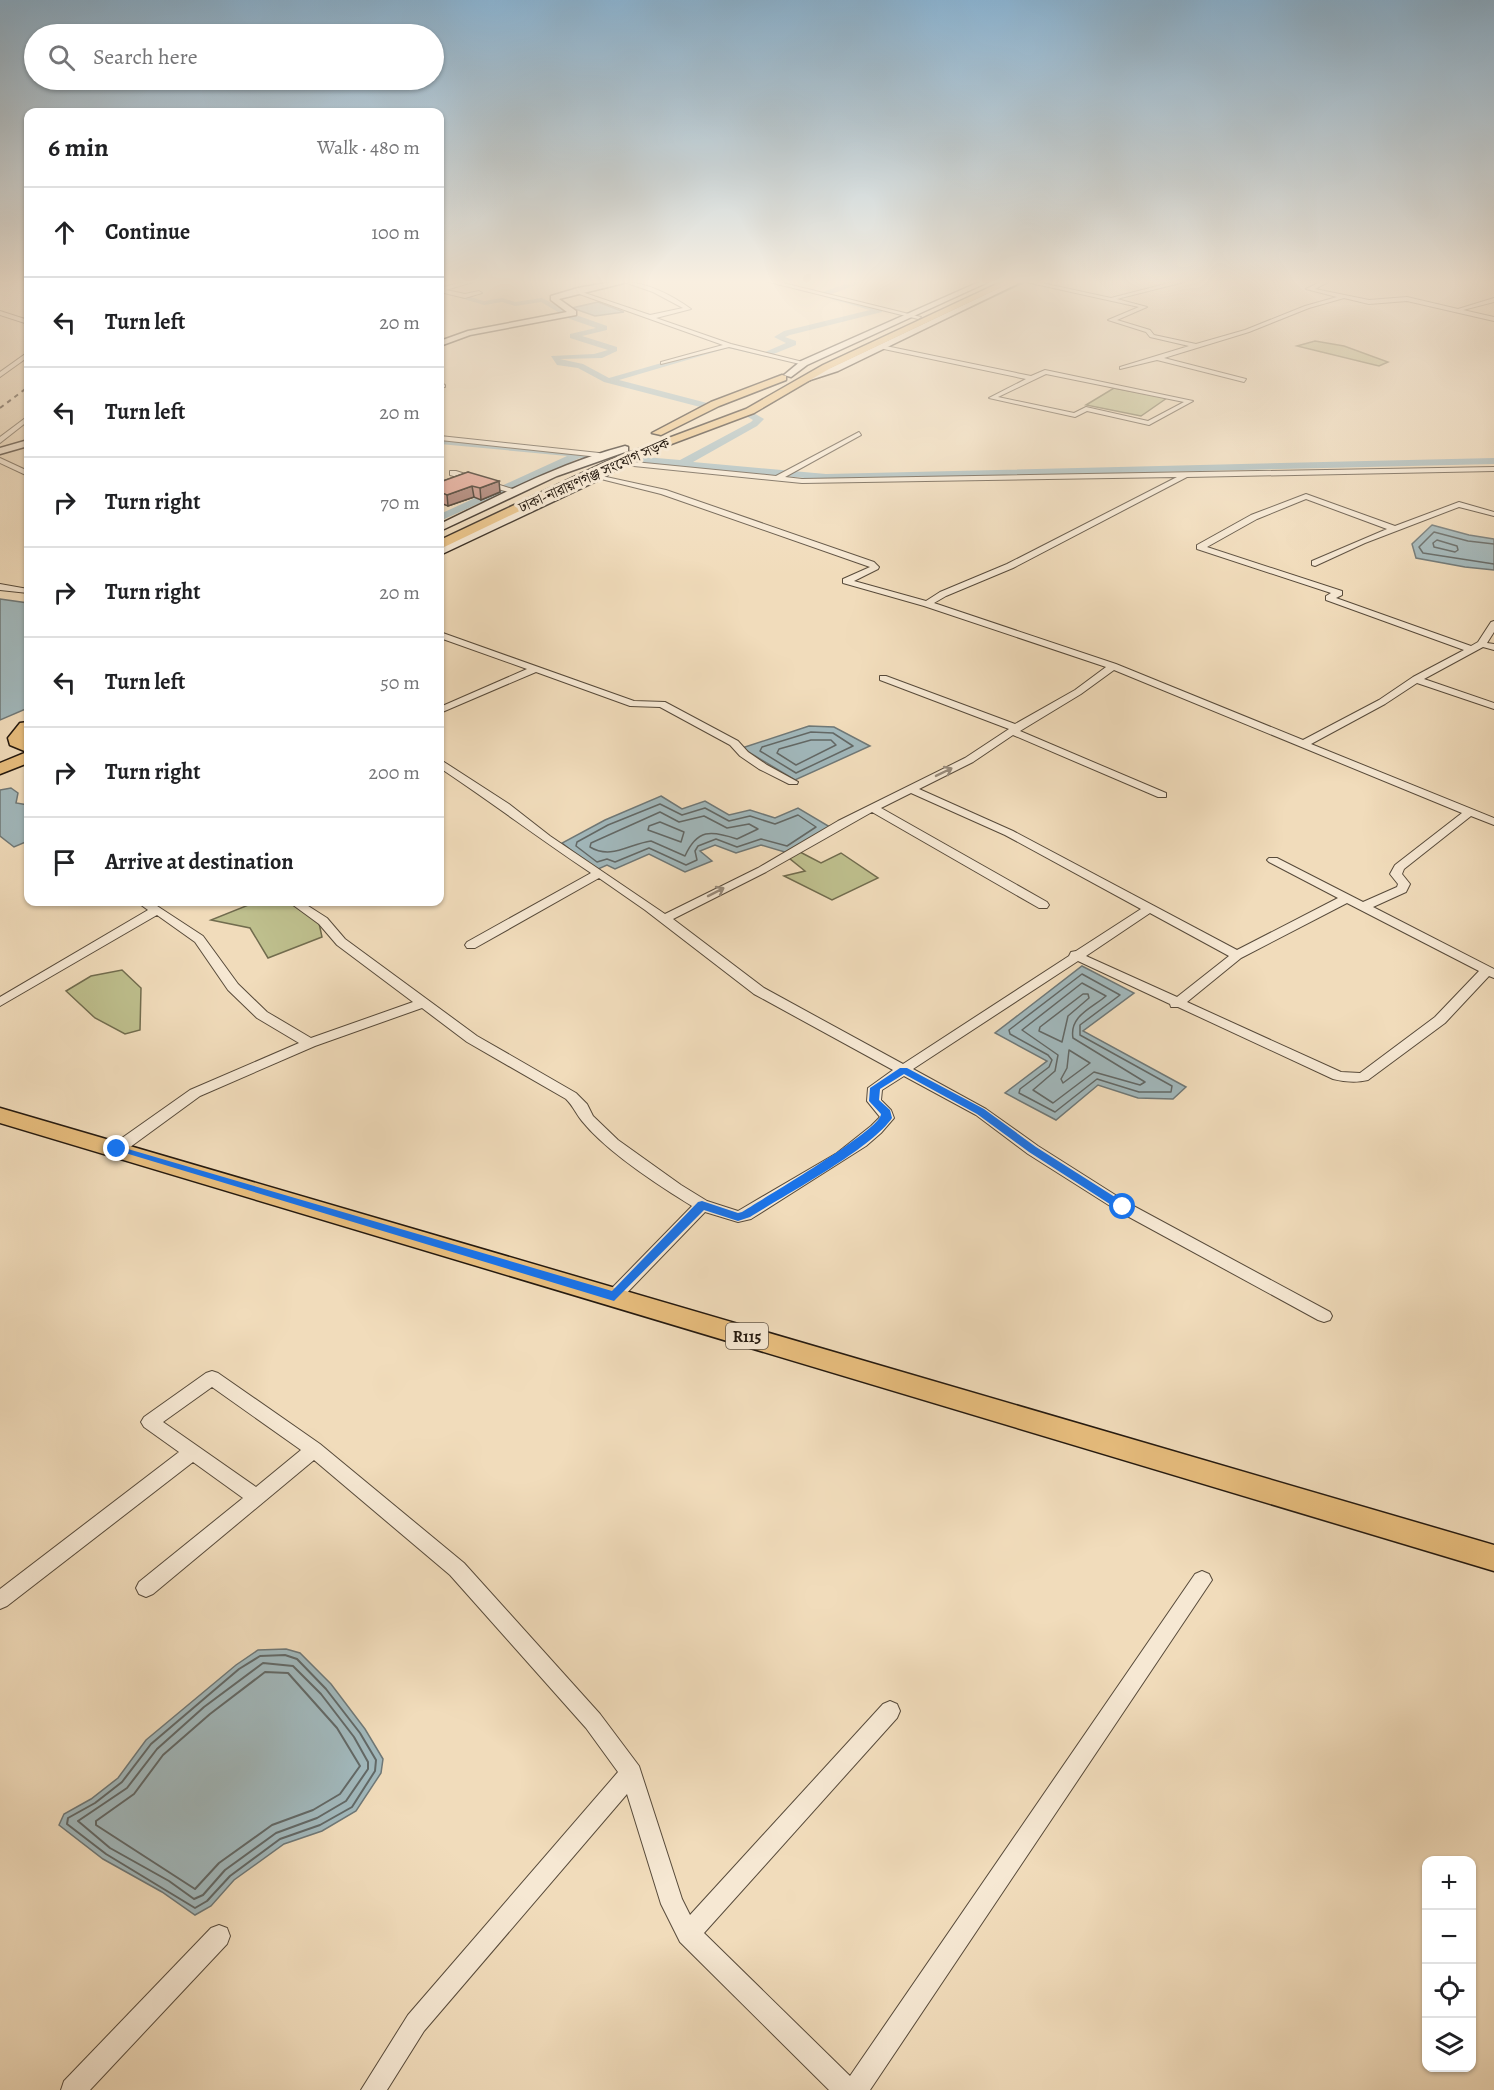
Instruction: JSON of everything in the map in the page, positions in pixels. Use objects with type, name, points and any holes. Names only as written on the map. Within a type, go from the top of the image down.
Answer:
[{"type":"main road","name":"ঢাকা-নারায়ণগঞ্জ সংযোগ সড়ক","points":[[444,533],[625,449],[692,414],[777,380]]},
{"type":"main road","name":"ঢাকা-নারায়ণগঞ্জ সংযোগ সড়ক","points":[[444,543],[637,453],[762,404],[803,380]]},
{"type":"main road","points":[[734,397],[734,403],[739,405],[762,404]]},
{"type":"main road","points":[[692,414],[711,418],[714,424]]},
{"type":"main road","points":[[0,736],[24,726]]},
{"type":"main road","points":[[24,729],[16,738],[16,742],[24,746]]},
{"type":"main road","points":[[0,769],[24,759]]},
{"type":"main road","name":"R115","points":[[0,1115],[1494,1558]]},
{"type":"street","points":[[1029,380],[992,398],[1075,415],[1086,409],[1149,423],[1190,401],[1082,380]]},
{"type":"street","points":[[0,441],[24,421]]},
{"type":"street","points":[[776,479],[788,470],[859,434]]},
{"type":"street","points":[[444,438],[599,456]]},
{"type":"street","points":[[0,451],[24,444]]},
{"type":"street","points":[[444,526],[515,491],[599,456],[625,449]]},
{"type":"street","points":[[444,550],[597,477],[624,463],[637,453]]},
{"type":"street","points":[[0,460],[24,472]]},
{"type":"street","points":[[624,463],[776,479],[837,481],[1494,469]]},
{"type":"street","points":[[453,473],[515,491]]},
{"type":"street","points":[[927,604],[943,594],[1010,566],[1188,473]]},
{"type":"street","points":[[597,477],[663,492],[871,564],[875,567],[846,581],[927,604],[1113,666],[1494,822]]},
{"type":"street","points":[[1396,529],[1306,496],[1254,517],[1200,547],[1339,593],[1329,598],[1473,650]]},
{"type":"street","points":[[1315,563],[1362,541],[1459,504],[1494,514]]},
{"type":"street","points":[[0,587],[24,589]]},
{"type":"street","points":[[1303,744],[1382,702],[1416,679],[1473,650],[1482,644],[1494,624]]},
{"type":"street","points":[[444,637],[633,704],[662,704],[734,743],[744,754],[763,767],[794,782]]},
{"type":"street","points":[[1482,644],[1494,647]]},
{"type":"street","points":[[664,919],[762,870],[873,808],[969,760],[1014,729],[1078,692],[1113,666]]},
{"type":"street","points":[[444,708],[533,670]]},
{"type":"street","points":[[883,678],[1014,729],[1162,795]]},
{"type":"street","points":[[1416,679],[1494,706]]},
{"type":"street","points":[[444,767],[505,806],[546,838],[664,919],[759,991],[981,1112],[1033,1150],[1123,1207],[1324,1316]]},
{"type":"street","points":[[911,789],[1009,833],[1237,955]]},
{"type":"street","points":[[873,808],[1043,905]]},
{"type":"street","points":[[1362,907],[1402,889],[1404,884],[1396,874],[1399,867],[1468,813]]},
{"type":"street","points":[[1075,955],[1176,1004],[1338,1076],[1350,1078],[1364,1077],[1440,1020],[1490,972],[1273,860]]},
{"type":"street","points":[[471,945],[598,874]]},
{"type":"street","points":[[1176,1004],[1237,955],[1345,898]]},
{"type":"street","points":[[150,906],[199,939],[233,987],[262,1015],[310,1043]]},
{"type":"street","points":[[301,906],[323,921],[341,942],[472,1039],[570,1096],[582,1107],[587,1118],[613,1143],[675,1189],[702,1205],[738,1217],[746,1215],[839,1156],[880,1126],[887,1118],[886,1113],[874,1101],[875,1088],[1075,955],[1149,909]]},
{"type":"street","points":[[0,1002],[157,910]]},
{"type":"street","points":[[117,1149],[195,1093],[310,1043],[423,1003]]},
{"type":"street","points":[[614,1296],[702,1205]]},
{"type":"street","points":[[257,1498],[150,1422],[212,1378],[315,1449],[457,1569],[593,1721],[631,1773],[672,1904],[688,1934],[847,2090]]},
{"type":"street","points":[[146,1588],[315,1449]]},
{"type":"street","points":[[0,1600],[193,1452]]},
{"type":"street","points":[[855,2090],[1202,1580]]},
{"type":"street","points":[[688,1934],[890,1711]]},
{"type":"street","points":[[373,2090],[416,2023],[631,1773]]},
{"type":"street","points":[[73,2090],[219,1936]]},
{"type":"green space","points":[[1114,388],[1167,398],[1141,416],[1086,405]]},
{"type":"green space","points":[[800,852],[821,863],[841,853],[878,878],[832,900],[784,876],[805,871],[789,858]]},
{"type":"green space","points":[[246,906],[295,906],[319,923],[322,937],[268,958],[250,928],[211,920]]},
{"type":"green space","points":[[122,970],[141,988],[140,1030],[125,1034],[95,1018],[66,991],[91,976]]},
{"type":"water","points":[[1432,525],[1494,539],[1494,570],[1416,558],[1412,544]]},
{"type":"water","points":[[0,599],[24,602],[24,710],[0,720]]},
{"type":"water","points":[[809,726],[834,727],[870,746],[795,780],[742,748]]},
{"type":"water","points":[[11,788],[18,793],[16,803],[24,804],[24,843],[14,847],[0,836],[0,790]]},
{"type":"water","points":[[661,796],[682,809],[705,801],[729,815],[750,810],[775,818],[798,808],[830,827],[788,853],[761,845],[736,853],[715,845],[700,851],[712,861],[685,872],[649,854],[615,869],[607,865],[596,870],[562,843],[605,820]]},
{"type":"water","points":[[1082,966],[1134,993],[1083,1031],[1186,1087],[1173,1099],[1138,1098],[1098,1085],[1056,1120],[1005,1093],[1047,1061],[995,1033]]},
{"type":"water","points":[[286,1649],[300,1653],[331,1684],[365,1729],[383,1759],[381,1773],[356,1811],[322,1831],[284,1844],[234,1880],[211,1906],[195,1915],[162,1892],[103,1859],[59,1825],[64,1814],[91,1799],[118,1778],[146,1740],[236,1665],[258,1650]]},
{"type":"building","points":[[468,472],[499,481],[480,488],[472,486],[447,495],[444,494],[444,481]]},
{"type":"waterway","points":[[606,380],[704,405]]},
{"type":"waterway","points":[[683,463],[754,424],[759,419],[749,414]]},
{"type":"waterway","points":[[444,441],[591,456]]},
{"type":"waterway","points":[[444,516],[578,455]]},
{"type":"waterway","points":[[633,459],[826,477],[1494,461]]},
{"type":"railway","points":[[0,408],[24,390]]},
{"type":"route","points":[[117,1149],[614,1296],[702,1205],[738,1217],[746,1215],[839,1156],[880,1126],[887,1118],[886,1113],[874,1101],[875,1088],[903,1070],[981,1112],[1033,1150],[1123,1207]]}]
